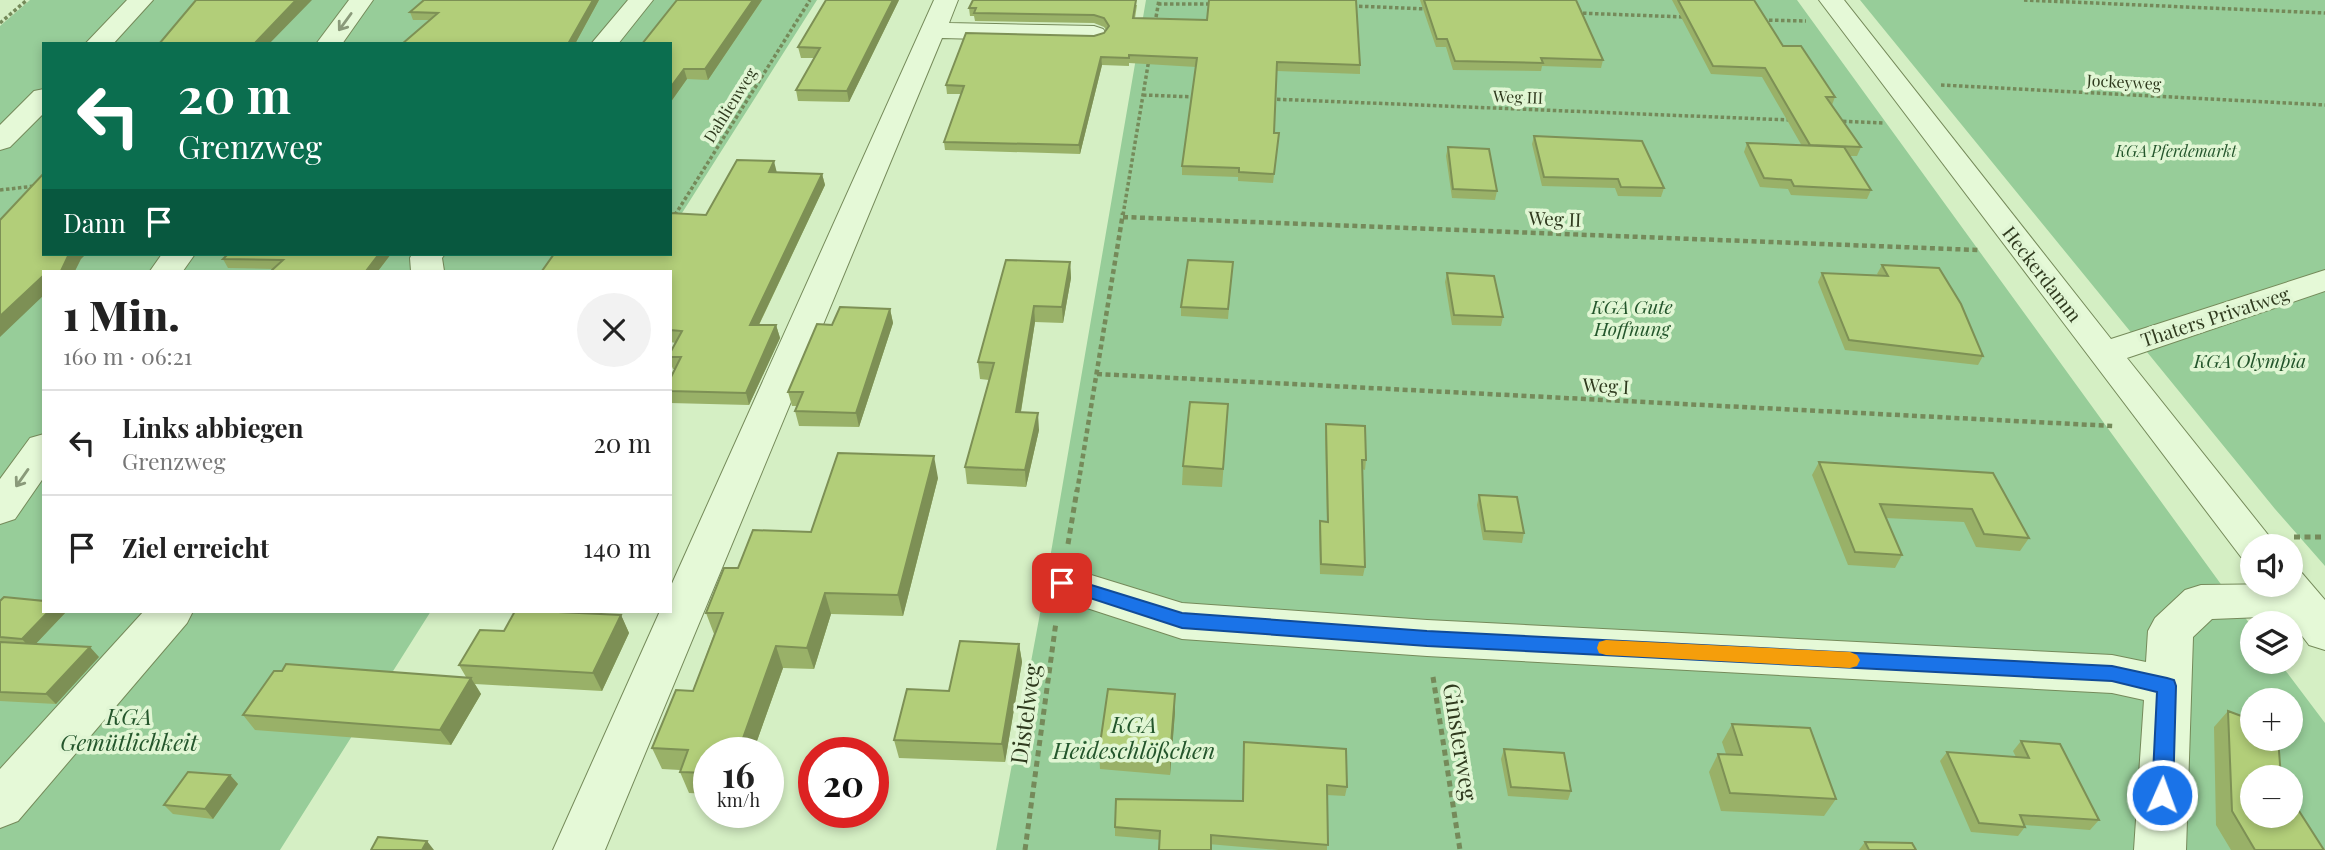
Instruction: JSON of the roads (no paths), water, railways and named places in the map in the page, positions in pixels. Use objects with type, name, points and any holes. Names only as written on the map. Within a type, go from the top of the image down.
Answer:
[{"type":"street","points":[[100,42],[141,0]]},
{"type":"street","points":[[330,42],[361,0]]},
{"type":"street","points":[[606,42],[641,0]]},
{"type":"street","name":"Heckerdamm","points":[[1824,11],[2105,353],[2263,534]]},
{"type":"street","points":[[579,850],[940,15],[1094,34]]},
{"type":"street","points":[[0,141],[42,99]]},
{"type":"street","points":[[167,270],[177,256]]},
{"type":"street","name":"Thaters Privatweg","points":[[2105,353],[2325,280]]},
{"type":"street","points":[[0,509],[42,450]]},
{"type":"street","points":[[1062,583],[1182,621],[1427,638],[2112,674],[2167,686]]},
{"type":"street","points":[[2160,850],[2171,631],[2201,602],[2246,597]]},
{"type":"street","points":[[2295,597],[2325,632]]},
{"type":"street","points":[[0,805],[169,613]]},
{"type":"park label","name":"KGA Pferdemarkt","points":[[2176,151]]},
{"type":"park label","name":"KGA Gute Hoffnung","points":[[1632,318]]},
{"type":"park label","name":"KGA Olympia","points":[[2250,361]]},
{"type":"park label","name":"KGA Gemütlichkeit","points":[[129,730]]},
{"type":"park label","name":"KGA Heideschlößchen","points":[[1134,738]]}]
